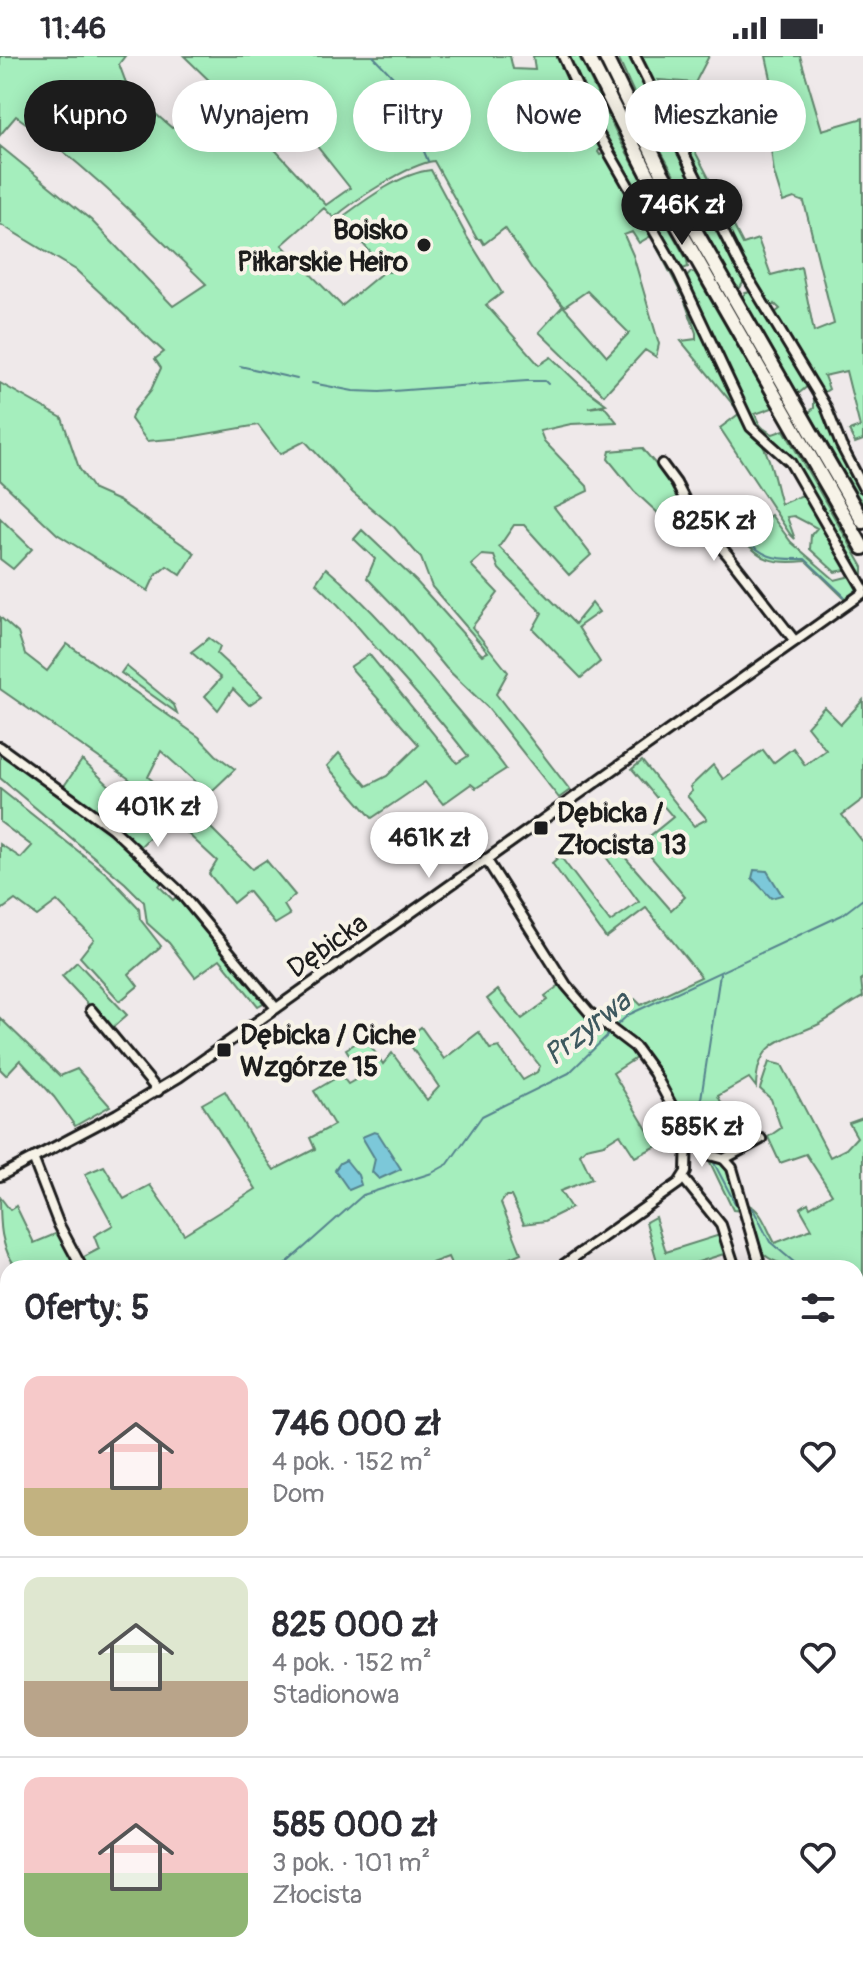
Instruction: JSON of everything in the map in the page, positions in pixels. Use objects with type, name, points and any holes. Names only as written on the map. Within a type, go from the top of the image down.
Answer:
[{"type":"highway","points":[[588,56],[650,178],[794,416],[863,522]]},
{"type":"highway","points":[[605,56],[661,171],[863,548]]},
{"type":"street","points":[[563,56],[599,135],[679,274],[751,427],[760,438],[780,452],[798,475],[863,590]]},
{"type":"street","points":[[635,56],[739,263],[826,407],[863,487]]},
{"type":"street","points":[[662,464],[676,483],[687,507],[795,641]]},
{"type":"street","name":"Dębicka","points":[[0,1176],[158,1091],[863,590]]},
{"type":"street","points":[[0,747],[112,828],[178,890],[276,1008]]},
{"type":"street","points":[[486,859],[556,972],[579,1001],[642,1055],[687,1134],[706,1154],[724,1159],[732,1168],[759,1260]]},
{"type":"street","points":[[91,1010],[158,1091]]},
{"type":"street","points":[[571,1260],[683,1178],[687,1164],[687,1134]]},
{"type":"street","points":[[724,1159],[761,1139]]},
{"type":"street","points":[[33,1158],[59,1225],[78,1260]]},
{"type":"street","points":[[683,1178],[721,1225],[732,1260]]},
{"type":"green space","points":[[0,56],[125,56],[119,64],[125,80],[24,80],[24,122],[16,116],[0,135]]},
{"type":"green space","points":[[184,56],[510,56],[513,69],[535,70],[533,56],[560,56],[567,80],[487,80],[487,152],[605,153],[673,269],[739,412],[681,341],[696,339],[696,333],[684,299],[651,236],[639,243],[632,232],[624,235],[633,255],[659,344],[656,357],[645,350],[604,395],[539,332],[563,306],[532,269],[505,228],[484,244],[477,239],[434,161],[396,176],[334,218],[324,208],[282,245],[342,306],[383,272],[389,272],[357,237],[345,215],[397,181],[431,170],[502,293],[486,305],[539,365],[551,357],[606,404],[588,408],[604,406],[617,422],[571,424],[540,431],[544,441],[587,486],[588,491],[554,507],[591,555],[569,575],[524,525],[514,525],[499,547],[575,624],[592,603],[599,612],[578,627],[600,662],[581,678],[533,629],[542,613],[499,569],[494,556],[482,555],[471,565],[498,593],[472,627],[508,672],[496,694],[570,790],[559,798],[487,707],[446,668],[367,578],[375,559],[354,539],[362,530],[416,581],[482,655],[488,652],[432,587],[421,558],[394,527],[353,493],[305,441],[280,454],[258,425],[147,441],[131,419],[151,390],[161,368],[155,359],[164,352],[76,270],[0,224],[0,146],[91,220],[173,306],[206,284],[64,152],[156,152],[156,114],[172,128],[172,152],[277,152],[326,205],[350,188],[321,152],[337,152],[337,80],[209,80]],"holes":[[[587,291],[629,333],[607,356],[564,307]]]},
{"type":"green space","points":[[567,56],[579,56],[591,80],[578,80]]},
{"type":"green space","points":[[617,56],[631,56],[643,80],[628,80]]},
{"type":"green space","points":[[639,56],[709,56],[697,80],[651,80]]},
{"type":"green space","points":[[766,56],[800,56],[822,130],[863,118],[863,440],[855,443],[849,431],[860,427],[846,371],[824,376],[829,389],[823,393],[775,313],[780,309],[775,304],[771,310],[686,152],[695,152],[743,244],[758,239],[771,275],[801,267],[814,332],[834,324],[804,202],[794,198],[783,202],[774,173],[771,152],[806,152],[806,80],[771,80]]},
{"type":"green space","points":[[609,117],[625,152],[687,260],[688,267],[678,267],[609,146]]},
{"type":"green space","points":[[661,152],[679,152],[744,281],[740,288],[735,285]]},
{"type":"green space","points":[[691,272],[695,273],[772,406],[755,414],[758,421],[773,434],[784,430],[863,567],[863,581],[802,477],[750,419],[685,279]]},
{"type":"green space","points":[[749,292],[756,297],[815,391],[840,451],[863,492],[863,505],[809,412],[814,408],[814,395],[808,386],[798,394],[742,298]]},
{"type":"green space","points":[[0,383],[62,418],[79,468],[94,490],[119,501],[195,553],[181,575],[167,566],[155,576],[148,591],[57,534],[0,480]]},
{"type":"green space","points":[[740,413],[766,453],[781,504],[805,494],[844,561],[845,570],[835,572],[810,549],[811,535],[817,528],[794,516],[787,517],[795,539],[790,534],[720,428]]},
{"type":"green space","points":[[642,448],[669,480],[681,501],[659,514],[634,491],[608,459],[610,451]]},
{"type":"green space","points":[[771,515],[791,542],[835,580],[851,576],[858,588],[856,592],[844,601],[806,561],[770,560],[749,546],[742,538]]},
{"type":"green space","points":[[0,518],[32,549],[13,569],[0,559]]},
{"type":"green space","points":[[326,568],[403,646],[506,769],[476,788],[471,784],[443,804],[425,782],[372,818],[327,766],[339,753],[367,786],[387,776],[419,745],[350,667],[369,654],[457,763],[468,756],[416,693],[316,583]]},
{"type":"green space","points":[[0,617],[18,633],[25,654],[47,671],[67,644],[199,737],[235,769],[209,794],[161,751],[148,777],[205,822],[252,869],[266,860],[295,895],[284,905],[290,915],[275,924],[248,891],[233,903],[209,874],[217,861],[128,778],[0,689]]},
{"type":"green space","points":[[209,638],[220,646],[217,654],[262,696],[249,705],[233,689],[218,710],[205,696],[221,678],[191,652]]},
{"type":"green space","points":[[126,666],[174,705],[177,713],[121,673]]},
{"type":"green space","points":[[863,700],[863,799],[842,815],[863,842],[863,997],[821,1023],[772,1046],[761,1061],[756,1087],[749,1078],[718,1096],[727,1114],[703,1130],[712,1152],[693,1137],[655,1069],[608,1025],[635,999],[641,1005],[701,977],[646,908],[606,938],[552,863],[560,856],[610,922],[639,902],[606,857],[617,848],[671,910],[685,897],[640,844],[673,817],[632,769],[642,761],[694,826],[707,819],[687,796],[692,791],[690,787],[713,765],[723,779],[763,750],[773,763],[793,748],[805,765],[826,750],[807,726],[824,707],[841,724]]},
{"type":"green space","points":[[4,752],[83,811],[163,880],[159,886],[173,900],[181,897],[267,1001],[258,1006],[220,959],[195,977],[169,943],[147,923],[144,902],[0,778],[0,754]]},
{"type":"green space","points":[[82,760],[132,807],[160,827],[139,848],[64,786]]},
{"type":"green space","points":[[0,789],[107,874],[139,908],[140,919],[161,946],[129,974],[138,986],[120,1001],[80,957],[94,939],[57,901],[37,916],[15,900],[0,911],[0,844],[21,858],[32,846],[0,822]]},
{"type":"green space","points":[[77,962],[127,1015],[111,1029],[62,976]]},
{"type":"green space","points":[[561,984],[603,1031],[639,1056],[613,1073],[657,1146],[635,1157],[620,1134],[604,1144],[586,1148],[580,1154],[592,1179],[560,1191],[571,1208],[545,1221],[524,1224],[511,1196],[506,1196],[501,1203],[521,1253],[505,1260],[449,1260],[448,1257],[440,1260],[80,1259],[99,1249],[94,1236],[113,1225],[85,1174],[104,1166],[124,1199],[150,1185],[184,1234],[256,1189],[202,1104],[225,1091],[274,1170],[315,1149],[310,1138],[334,1125],[314,1091],[341,1075],[348,1084],[362,1076],[346,1049],[365,1038],[383,1064],[392,1053],[427,1100],[439,1087],[406,1039],[421,1027],[444,1059],[479,1032],[490,1049],[499,1047],[523,1080],[537,1072],[540,1066],[487,999],[498,990],[522,1019],[548,1000],[545,996]]},
{"type":"green space","points":[[0,1018],[60,1076],[77,1069],[110,1106],[75,1126],[54,1097],[20,1060],[6,1075],[0,1069]]},
{"type":"green space","points":[[769,1062],[782,1065],[830,1157],[846,1149],[857,1137],[849,1123],[863,1118],[863,1260],[773,1260],[759,1248],[746,1204],[760,1215],[775,1243],[812,1229],[800,1208],[808,1203],[810,1207],[832,1194],[806,1154],[780,1163],[768,1137],[781,1128],[771,1099],[760,1089]]},
{"type":"green space","points":[[708,1158],[726,1165],[743,1211],[733,1210]]},
{"type":"green space","points":[[0,1197],[10,1210],[16,1206],[34,1243],[60,1232],[74,1260],[11,1260],[1,1226]]},
{"type":"green space","points":[[655,1217],[666,1252],[723,1234],[727,1253],[705,1260],[657,1260],[646,1222]]},
{"type":"water","points":[[754,870],[767,871],[782,895],[771,898],[752,878]]},
{"type":"water","points":[[378,1133],[401,1169],[379,1179],[372,1172],[375,1159],[362,1137]]},
{"type":"water","points":[[346,1160],[358,1175],[361,1185],[349,1190],[335,1170]]},
{"type":"waterway","points":[[373,56],[393,77],[428,161]]},
{"type":"waterway","points":[[240,366],[297,379]]},
{"type":"waterway","points":[[312,383],[353,391],[380,392],[527,381],[545,381],[548,384]]},
{"type":"waterway","points":[[736,532],[767,555],[782,559],[805,559],[844,596]]},
{"type":"waterway","name":"Przyrwa","points":[[615,1027],[628,1015],[842,915],[863,899]]},
{"type":"waterway","points":[[706,1146],[699,1125],[699,1112],[720,974]]},
{"type":"waterway","name":"Przyrwa","points":[[290,1260],[363,1195],[432,1173],[448,1164],[482,1116],[569,1073],[611,1032]]},
{"type":"waterway","points":[[713,1161],[737,1207],[741,1207]]},
{"type":"waterway","points":[[748,1207],[753,1209],[770,1242],[791,1260]]},
{"type":"place","name":"Boisko Piłkarskie Heiro","points":[[424,245]]},
{"type":"place","name":"Dębicka / Złocista 13","points":[[541,828]]},
{"type":"place","name":"Dębicka / Ciche Wzgórze 15","points":[[224,1050]]}]
